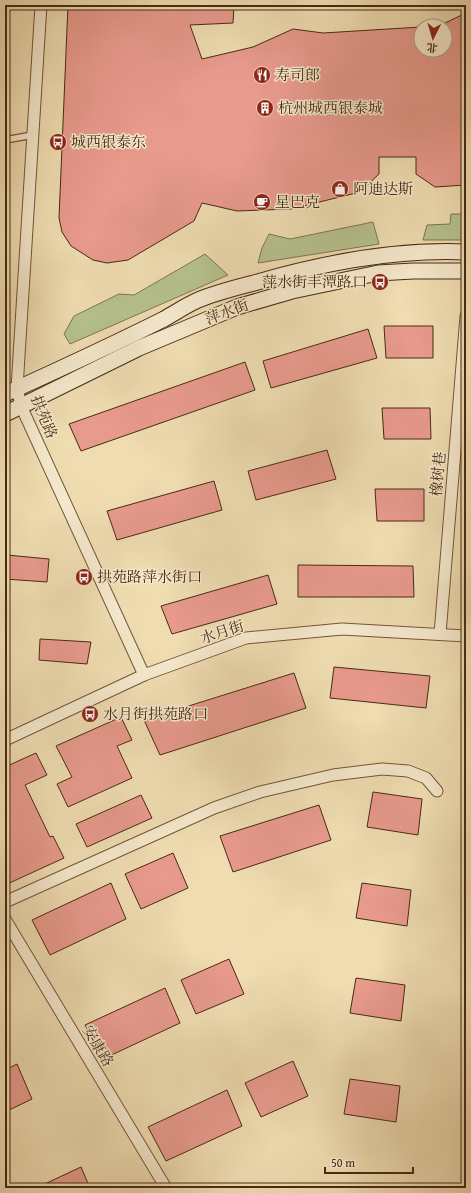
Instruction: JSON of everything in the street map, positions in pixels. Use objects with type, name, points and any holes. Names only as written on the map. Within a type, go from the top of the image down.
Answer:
[{"type":"main road","name":"萍水街","points":[[11,391],[164,318],[196,301],[225,291],[285,274],[342,262],[395,254],[444,251],[466,252]]},
{"type":"main road","name":"萍水街","points":[[5,414],[139,348],[237,307],[292,291],[378,273],[413,270],[466,271]]},
{"type":"street","name":"拱苑路","points":[[41,5],[33,135],[11,391],[21,406],[144,675]]},
{"type":"street","name":"橡树巷","points":[[440,634],[466,316]]},
{"type":"street","name":"水月街","points":[[5,740],[144,675],[246,638],[342,629],[466,636]]},
{"type":"street","points":[[5,902],[214,808],[260,792],[333,775],[382,769],[408,771],[426,778],[437,791]]},
{"type":"street","name":"安康路","points":[[5,919],[166,1188]]},
{"type":"lane","points":[[5,152],[6,140],[33,135]]},
{"type":"green space","points":[[451,214],[466,214],[466,240],[423,240],[427,225],[450,224]]},
{"type":"green space","points":[[373,222],[379,244],[258,263],[262,248],[269,234],[290,239]]},
{"type":"green space","points":[[205,254],[228,275],[70,344],[64,334],[74,316],[119,294],[134,295]]},
{"type":"building","name":"杭州城西银泰城","points":[[68,5],[234,5],[233,23],[190,25],[202,59],[253,47],[293,29],[323,33],[413,27],[413,58],[453,58],[453,19],[466,13],[466,185],[435,187],[416,174],[416,157],[379,157],[379,174],[360,192],[291,209],[237,211],[202,203],[194,221],[128,260],[107,263],[93,260],[71,246],[62,232],[59,218]]},
{"type":"building","points":[[384,326],[433,326],[433,358],[386,358]]},
{"type":"building","points":[[368,329],[377,358],[271,388],[263,361]]},
{"type":"building","points":[[245,362],[255,390],[81,451],[69,424]]},
{"type":"building","points":[[382,408],[430,408],[431,439],[384,439]]},
{"type":"building","points":[[327,450],[336,479],[256,500],[248,471]]},
{"type":"building","points":[[214,481],[222,510],[117,540],[107,511]]},
{"type":"building","points":[[375,489],[424,489],[424,521],[377,521]]},
{"type":"building","points":[[7,555],[49,559],[47,582],[5,579]]},
{"type":"building","points":[[298,565],[413,566],[414,597],[298,597]]},
{"type":"building","points":[[268,575],[277,604],[172,634],[161,606]]},
{"type":"building","points":[[40,639],[91,642],[87,664],[39,660]]},
{"type":"building","points":[[334,667],[430,676],[426,708],[330,698]]},
{"type":"building","points":[[294,673],[306,708],[160,755],[144,720]]},
{"type":"building","points":[[121,717],[132,740],[117,746],[132,778],[68,807],[57,784],[72,777],[56,746]]},
{"type":"building","points":[[36,753],[47,775],[25,785],[50,837],[53,836],[64,858],[5,885],[5,767]]},
{"type":"building","points":[[373,792],[422,799],[418,835],[367,827]]},
{"type":"building","points":[[141,795],[152,818],[87,847],[76,824]]},
{"type":"building","points":[[319,805],[331,840],[233,872],[220,836]]},
{"type":"building","points":[[173,853],[188,888],[141,909],[125,874]]},
{"type":"building","points":[[111,883],[126,919],[50,955],[32,920]]},
{"type":"building","points":[[362,883],[411,890],[407,926],[356,918]]},
{"type":"building","points":[[229,959],[244,994],[196,1014],[181,980]]},
{"type":"building","points":[[356,978],[405,985],[401,1021],[350,1013]]},
{"type":"building","points":[[165,988],[180,1023],[103,1059],[85,1025]]},
{"type":"building","points":[[293,1061],[308,1096],[261,1117],[245,1083]]},
{"type":"building","points":[[17,1064],[32,1099],[5,1112],[5,1070]]},
{"type":"building","points":[[350,1079],[400,1086],[396,1122],[344,1114]]},
{"type":"building","points":[[227,1090],[242,1126],[166,1161],[148,1127]]},
{"type":"building","points":[[81,1167],[90,1188],[36,1188]]},
{"type":"place","name":"寿司郎","points":[[262,75]]},
{"type":"place","name":"杭州城西银泰城","points":[[265,108]]},
{"type":"place","name":"城西银泰东","points":[[58,142]]},
{"type":"place","name":"阿迪达斯","points":[[340,189]]},
{"type":"place","name":"星巴克","points":[[262,202]]},
{"type":"place","name":"萍水街丰潭路口","points":[[380,282]]},
{"type":"place","name":"拱苑路萍水街口","points":[[84,577]]},
{"type":"place","name":"水月街拱苑路口","points":[[90,714]]}]
